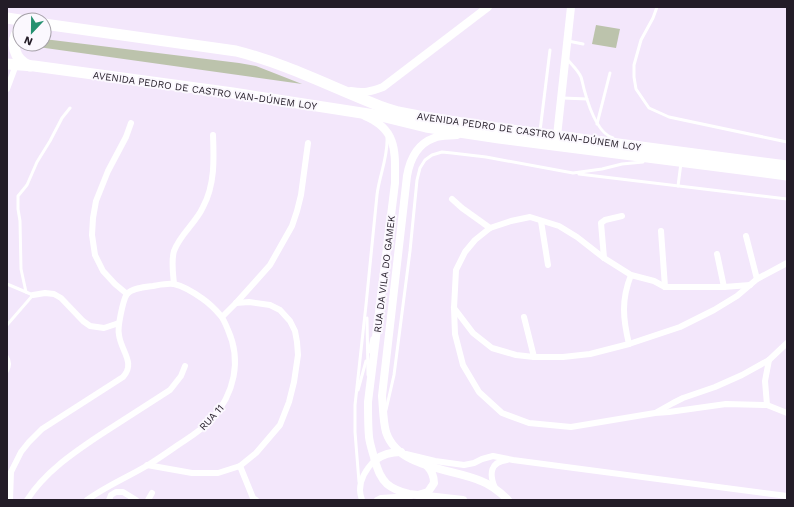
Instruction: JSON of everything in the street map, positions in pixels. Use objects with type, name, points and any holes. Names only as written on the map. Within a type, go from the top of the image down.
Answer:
[{"type":"highway","name":"AVENIDA PEDRO DE CASTRO VAN-DÚNEM LOY","points":[[52,25],[236,51],[258,56],[398,112],[474,125],[787,166]]},
{"type":"highway","points":[[15,52],[24,63],[34,66]]},
{"type":"highway","name":"AVENIDA PEDRO DE CASTRO VAN-DÚNEM LOY","points":[[11,64],[233,93],[381,116],[426,127],[475,135],[787,175]]},
{"type":"main road","points":[[326,84],[364,93],[383,87],[488,7]]},
{"type":"main road","points":[[557,136],[571,7]]},
{"type":"main road","name":"RUA DA VILA DO GAMEK","points":[[349,111],[367,116],[382,125],[393,142],[395,150],[396,183],[368,402],[370,445],[378,471],[387,484],[401,492],[409,494],[463,500]]},
{"type":"main road","name":"RUA DA VILA DO GAMEK","points":[[475,135],[443,136],[434,138],[415,152],[409,165],[382,396],[386,432],[390,440],[400,452],[413,460],[426,465],[465,475],[481,481],[495,488],[508,500]]},
{"type":"main road","points":[[375,460],[392,452],[400,452]]},
{"type":"main road","points":[[418,495],[428,492],[434,483],[432,473],[426,465]]},
{"type":"street","points":[[7,89],[11,64]]},
{"type":"street","points":[[128,294],[115,284],[103,271],[95,255],[92,235],[96,201],[108,171],[126,137],[131,123]]},
{"type":"street","points":[[10,500],[11,472],[21,452],[29,442],[42,430],[123,377],[129,368],[127,357],[118,335],[122,309],[128,294],[137,288],[174,284],[172,262],[174,250],[203,208],[209,194],[214,156],[213,135]]},
{"type":"street","points":[[222,317],[270,265],[292,226],[301,195],[308,143]]},
{"type":"street","points":[[452,199],[490,228]]},
{"type":"street","points":[[604,258],[601,223],[605,220],[622,216]]},
{"type":"street","points":[[750,285],[724,287],[665,287],[654,281],[631,275],[559,226],[530,217],[511,220],[490,228],[475,240],[465,252],[456,270],[454,308],[455,334],[463,365],[479,392],[502,413],[529,423],[571,427],[655,413],[726,404],[767,405],[787,413]]},
{"type":"street","points":[[541,221],[548,265]]},
{"type":"street","points":[[661,231],[665,287]]},
{"type":"street","points":[[746,236],[756,279]]},
{"type":"street","points":[[717,254],[724,287]]},
{"type":"street","points":[[454,308],[473,333],[492,348],[516,355],[534,357],[563,357],[590,354],[629,344],[680,327],[714,310],[737,296],[756,279],[787,263]]},
{"type":"street","points":[[629,344],[623,310],[631,275]]},
{"type":"street","name":"RUA 11","points":[[87,500],[129,474],[147,465],[196,433],[211,420],[223,404],[230,390],[235,374],[235,355],[232,338],[222,317],[211,305],[198,295],[174,284]]},
{"type":"street","points":[[33,294],[45,292],[54,294],[61,298],[83,321],[90,326],[104,328],[120,323]]},
{"type":"street","points":[[147,465],[192,473],[218,473],[240,466],[256,453],[280,425],[289,402],[294,382],[298,355],[295,331],[290,321],[280,310],[270,305],[249,302],[236,303]]},
{"type":"street","points":[[524,317],[534,357]]},
{"type":"street","points":[[655,413],[683,398],[715,387],[742,375],[769,360],[787,343]]},
{"type":"street","points":[[767,405],[765,381],[769,360]]},
{"type":"street","points":[[27,500],[32,492],[52,471],[71,455],[170,390],[181,376],[185,366]]},
{"type":"street","points":[[400,452],[460,465],[474,463],[494,456],[513,460],[787,496]]},
{"type":"street","points":[[362,500],[360,489],[361,481],[369,466],[375,460]]},
{"type":"street","points":[[495,488],[492,481],[491,469],[502,461],[513,460]]},
{"type":"street","points":[[240,466],[253,498],[256,500]]},
{"type":"street","points":[[109,500],[111,495],[116,492],[123,492],[136,500]]},
{"type":"street","points":[[148,500],[152,493]]},
{"type":"street","points":[[377,500],[381,498],[418,495]]},
{"type":"lane","points":[[657,7],[641,40],[634,65],[636,89],[650,108],[670,117],[787,142]]},
{"type":"lane","points":[[568,41],[583,44]]},
{"type":"lane","points":[[540,134],[550,50]]},
{"type":"lane","points":[[566,55],[581,77],[587,99],[597,124],[603,132],[618,139]]},
{"type":"lane","points":[[597,124],[610,73]]},
{"type":"lane","points":[[561,98],[587,99]]},
{"type":"lane","points":[[26,292],[21,269],[18,196],[27,185],[37,162],[62,118],[70,108]]},
{"type":"lane","points":[[360,489],[355,432],[356,401],[377,195],[388,145],[386,130]]},
{"type":"lane","points":[[624,141],[652,148]]},
{"type":"lane","name":"RUA DA VILA DO GAMEK","points":[[385,423],[394,375],[410,251],[417,180],[420,168],[425,160],[432,155],[442,152],[486,157],[573,173]]},
{"type":"lane","points":[[573,173],[602,169],[622,164],[668,160]]},
{"type":"lane","points":[[678,186],[681,162]]},
{"type":"lane","points":[[573,173],[787,199]]},
{"type":"lane","points":[[7,284],[33,294],[7,325]]},
{"type":"lane","points":[[366,305],[368,402]]},
{"type":"lane","points":[[356,401],[380,307]]},
{"type":"lane","points":[[7,356],[10,364],[7,372]]},
{"type":"green space","points":[[596,25],[620,29],[616,48],[592,44]]},
{"type":"green space","points":[[52,40],[239,63],[256,66],[302,84],[52,49]]}]
